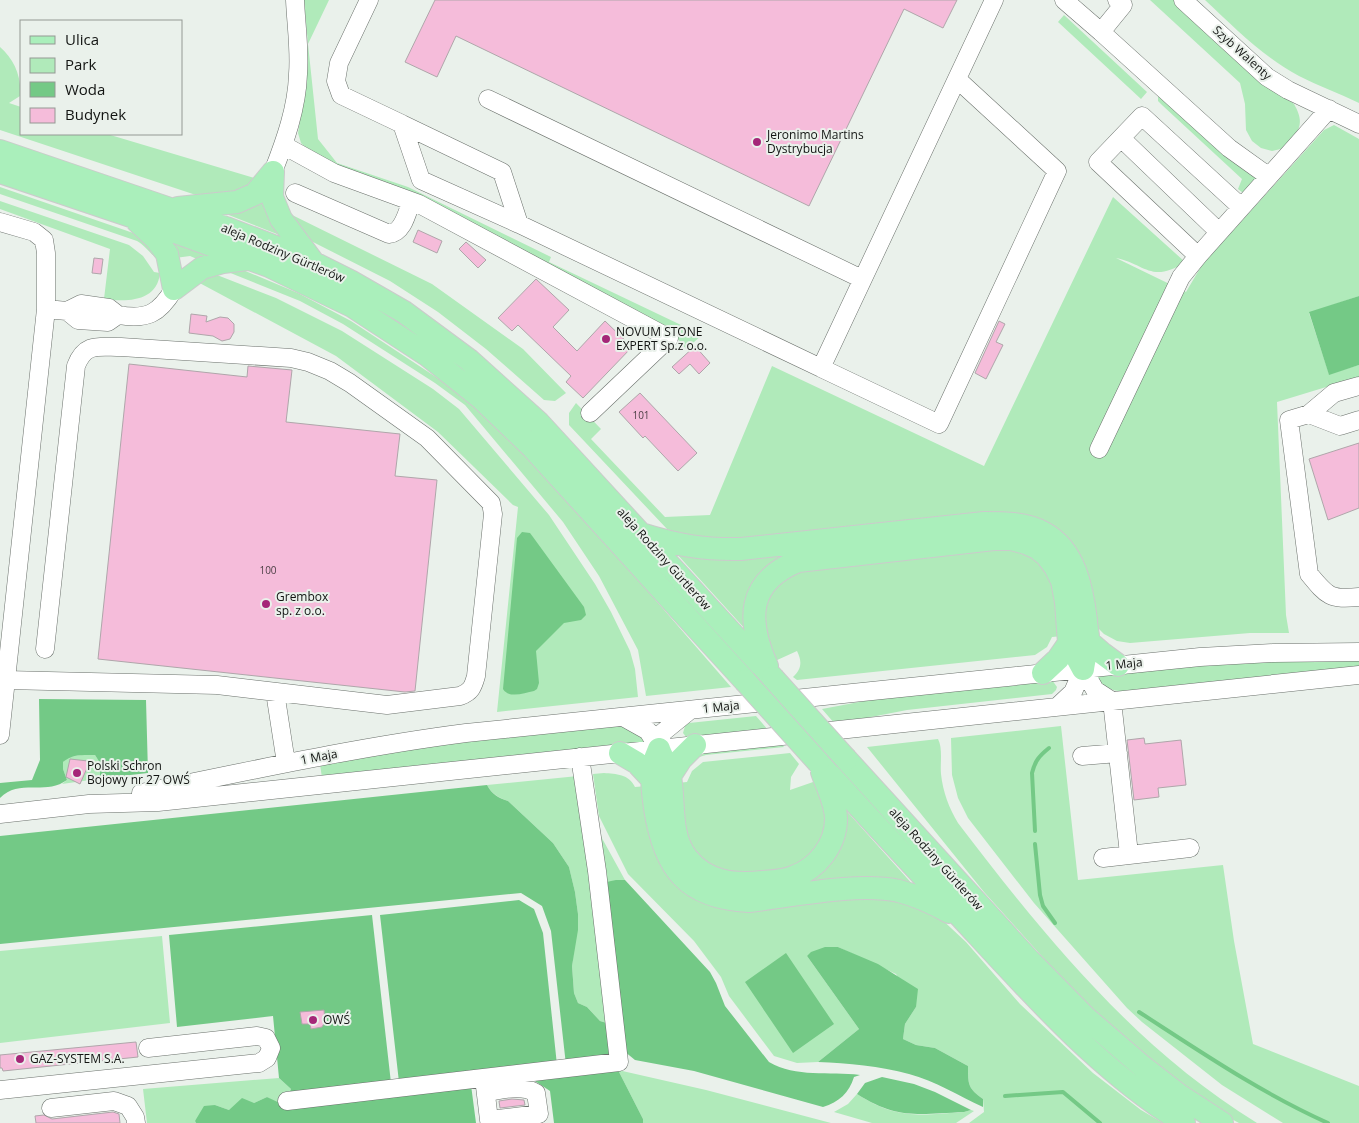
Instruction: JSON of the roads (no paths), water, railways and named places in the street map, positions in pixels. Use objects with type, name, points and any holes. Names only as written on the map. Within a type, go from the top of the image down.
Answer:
[{"type":"main road","name":"aleja Rodziny Gürtlerów","points":[[0,151],[226,228],[314,263],[404,312],[468,360],[539,423],[1029,960],[1085,1017],[1142,1067],[1172,1090],[1222,1123]]},
{"type":"main road","name":"aleja Rodziny Gürtlerów","points":[[0,172],[134,217],[250,259],[310,284],[352,306],[398,335],[456,376],[503,418],[539,454],[818,762],[963,920],[1074,1037],[1121,1078],[1184,1123]]},
{"type":"main road","points":[[171,209],[237,202],[254,194],[273,172]]},
{"type":"main road","points":[[273,172],[272,197],[281,219],[314,263]]},
{"type":"main road","points":[[134,217],[167,254],[174,289],[202,268],[222,262],[250,259]]},
{"type":"main road","points":[[640,534],[672,544],[714,550],[741,549],[984,523],[1029,527],[1045,533],[1059,545],[1074,568],[1082,594],[1079,642],[1083,669]]},
{"type":"main road","points":[[773,678],[758,645],[754,620],[755,602],[761,590],[773,576],[789,565],[798,561],[994,539],[1011,539],[1026,543],[1046,555],[1056,567],[1062,581],[1068,617],[1079,642],[1103,654],[1118,665]]},
{"type":"main road","points":[[1043,673],[1079,642]]},
{"type":"main road","points":[[695,745],[661,777],[661,840],[671,864],[684,879],[698,890],[730,900],[750,901],[869,888],[898,891],[928,900],[963,920]]},
{"type":"main road","points":[[659,749],[654,760],[661,777],[678,841],[686,857],[709,877],[741,884],[777,881],[794,877],[809,870],[829,848],[836,821],[836,809],[818,762]]},
{"type":"main road","points":[[620,753],[661,777]]},
{"type":"street","points":[[273,172],[293,110],[298,74],[295,0]]},
{"type":"street","points":[[369,0],[339,63],[336,80],[341,95],[502,172],[519,224]]},
{"type":"street","points":[[820,368],[994,0]]},
{"type":"street","points":[[1064,0],[1229,148],[1268,176]]},
{"type":"street","points":[[1101,32],[1123,5],[1117,0]]},
{"type":"street","name":"Szyb Walenty","points":[[1183,0],[1267,77],[1288,90],[1359,124]]},
{"type":"street","points":[[402,124],[421,180],[519,224],[939,424],[1057,171],[957,79]]},
{"type":"street","points":[[488,99],[862,279]]},
{"type":"street","points":[[1099,449],[1181,277],[1329,109]]},
{"type":"street","points":[[1198,256],[1098,162],[1142,116],[1241,207]]},
{"type":"street","points":[[1120,138],[1219,232]]},
{"type":"street","points":[[283,145],[334,173],[411,202],[669,338],[590,413]]},
{"type":"street","points":[[295,193],[389,234],[396,233],[400,229],[411,202]]},
{"type":"street","points":[[0,222],[34,232],[44,240],[46,253],[46,309],[0,735]]},
{"type":"street","points":[[46,309],[67,311],[78,320],[108,322],[118,315],[128,317],[147,316],[160,310],[174,289]]},
{"type":"street","points":[[6,680],[208,685],[387,704],[460,696],[469,692],[474,687],[476,676],[493,514],[491,503],[427,438],[343,379],[308,362],[291,358],[121,347],[94,347],[86,350],[80,356],[76,366],[45,649]]},
{"type":"street","points":[[1359,386],[1334,394],[1309,414],[1289,420],[1309,574],[1325,594],[1341,599],[1359,597]]},
{"type":"street","points":[[1309,414],[1340,426],[1359,420]]},
{"type":"street","name":"1 Maja","points":[[89,804],[286,763],[412,740],[466,733],[1236,654],[1359,652]]},
{"type":"street","points":[[1083,669],[1094,690],[1112,701],[1129,854]]},
{"type":"street","points":[[1057,707],[1073,692],[1083,669]]},
{"type":"street","name":"1 Maja","points":[[0,814],[89,804],[158,802],[1359,675]]},
{"type":"street","points":[[275,692],[286,763]]},
{"type":"street","points":[[659,749],[662,733],[689,710]]},
{"type":"street","points":[[623,717],[648,731],[659,749]]},
{"type":"street","points":[[1082,756],[1118,753]]},
{"type":"street","points":[[287,1101],[485,1085],[619,1062],[597,871],[580,757]]},
{"type":"street","points":[[1104,858],[1190,848]]},
{"type":"street","points":[[0,1090],[258,1063],[267,1058],[271,1048],[266,1038],[257,1036],[148,1048]]},
{"type":"street","points":[[161,1074],[174,1045]]},
{"type":"street","points":[[50,1108],[114,1101],[128,1106],[135,1117],[136,1123]]},
{"type":"water","points":[[1359,296],[1359,365],[1329,375],[1309,312]]},
{"type":"water","points":[[522,532],[530,533],[584,607],[586,615],[581,620],[564,623],[536,651],[539,683],[537,689],[513,695],[503,689],[517,538]]},
{"type":"water","points":[[786,953],[834,1024],[793,1053],[745,982]]},
{"type":"waterway","points":[[1035,831],[1032,773],[1038,759],[1049,748]]},
{"type":"waterway","points":[[1035,844],[1040,895],[1043,906],[1055,923]]},
{"type":"waterway","points":[[1139,1012],[1255,1085],[1328,1123]]},
{"type":"waterway","points":[[1005,1096],[1063,1092],[1100,1123]]},
{"type":"place","name":"Jeronimo Martins Dystrybucja","points":[[757,142]]},
{"type":"place","name":"NOVUM STONE EXPERT Sp.z o.o.","points":[[606,339]]},
{"type":"place","name":"Grembox sp. z o.o.","points":[[266,604]]},
{"type":"place","name":"Polski Schron Bojowy nr 27 OWŚ","points":[[77,773]]},
{"type":"place","name":"OWŚ","points":[[313,1020]]},
{"type":"place","name":"GAZ-SYSTEM S.A.","points":[[20,1059]]}]
